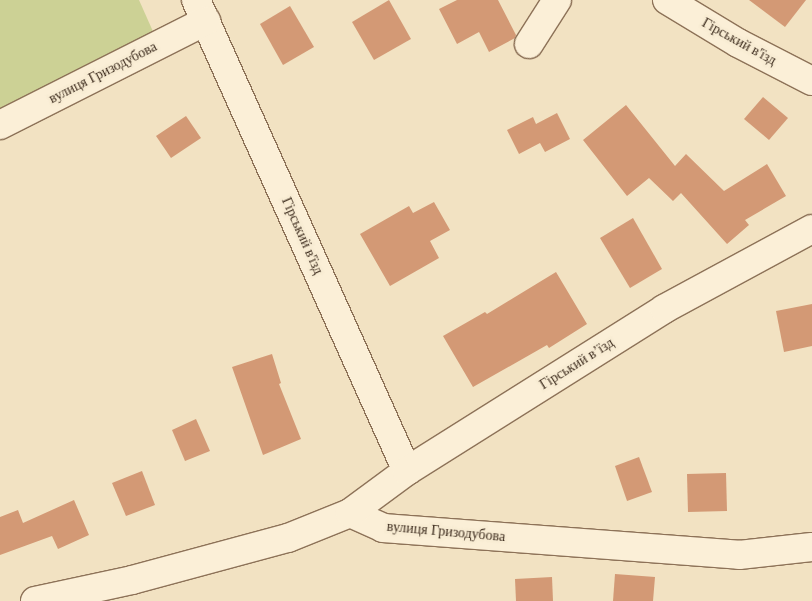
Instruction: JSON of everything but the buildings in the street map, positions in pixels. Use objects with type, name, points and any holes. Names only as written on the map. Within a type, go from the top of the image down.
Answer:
[{"type":"street","points":[[530,44],[557,0]]},
{"type":"street","name":"Гірський в'їзд","points":[[667,0],[738,43],[812,82]]},
{"type":"street","name":"Гірський в'їзд","points":[[201,11],[407,471]]},
{"type":"street","name":"вулиця Гризодубова","points":[[0,125],[201,11]]},
{"type":"street","name":"Гірський в’їзд","points":[[350,513],[407,471],[664,309],[812,229]]},
{"type":"street","points":[[35,601],[132,580],[288,538],[350,513]]},
{"type":"street","name":"вулиця Гризодубова","points":[[350,513],[383,528],[739,555],[812,547]]},
{"type":"green space","points":[[0,0],[139,0],[155,36],[0,126]]}]
